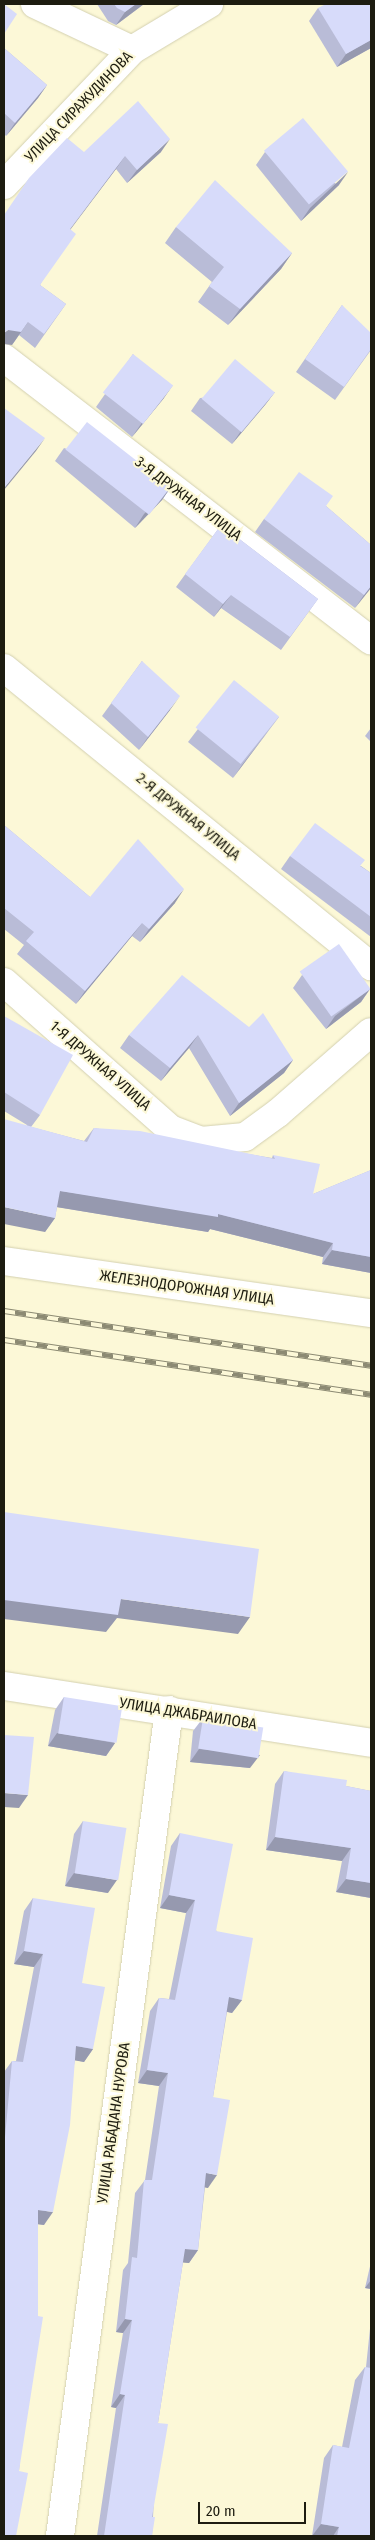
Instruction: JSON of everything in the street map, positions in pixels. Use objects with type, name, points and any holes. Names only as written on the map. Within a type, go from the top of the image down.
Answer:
[{"type":"street","points":[[35,4],[132,50]]},
{"type":"street","name":"УЛИЦА СИРАЖУДИНОВА","points":[[4,185],[132,50],[209,4]]},
{"type":"street","name":"3-Я ДРУЖНАЯ УЛИЦА","points":[[4,358],[371,641]]},
{"type":"street","name":"2-Я ДРУЖНАЯ УЛИЦА","points":[[4,668],[371,966]]},
{"type":"street","name":"1-Я ДРУЖНАЯ УЛИЦА","points":[[4,982],[170,1129],[201,1140],[245,1137],[278,1113],[371,1032]]},
{"type":"street","name":"ЖЕЛЕЗНОДОРОЖНАЯ УЛИЦА","points":[[4,1261],[371,1313]]},
{"type":"street","name":"УЛИЦА ДЖАБРАИЛОВА","points":[[4,1686],[169,1710],[371,1743]]},
{"type":"street","name":"УЛИЦА РАБАДАНА НУРОВА","points":[[60,2536],[169,1710]]},
{"type":"building","points":[[4,4],[17,14],[4,34]]},
{"type":"building","points":[[114,4],[136,4],[125,12]]},
{"type":"building","points":[[326,4],[371,4],[371,40],[346,54],[318,8]]},
{"type":"building","points":[[4,48],[47,85],[15,123],[4,113]]},
{"type":"building","points":[[138,101],[170,139],[137,170],[125,156],[70,229],[76,234],[40,285],[66,304],[44,334],[28,322],[21,332],[8,330],[4,333],[4,215],[29,178],[67,138],[84,152]]},
{"type":"building","points":[[303,118],[348,172],[309,204],[264,151]]},
{"type":"building","points":[[215,180],[292,253],[240,309],[209,286],[224,267],[176,227]]},
{"type":"building","points":[[342,305],[371,333],[371,349],[344,387],[305,359]]},
{"type":"building","points":[[133,354],[173,385],[143,424],[103,393]]},
{"type":"building","points":[[235,359],[275,392],[241,432],[202,399]]},
{"type":"building","points":[[4,408],[45,438],[4,488]]},
{"type":"building","points":[[87,422],[171,487],[149,515],[65,450]]},
{"type":"building","points":[[299,472],[333,496],[326,506],[371,545],[371,586],[364,595],[264,519]]},
{"type":"building","points":[[221,525],[318,599],[290,637],[231,595],[223,604],[185,574]]},
{"type":"building","points":[[142,661],[180,696],[148,737],[111,703]]},
{"type":"building","points":[[234,680],[279,717],[241,764],[196,727]]},
{"type":"building","points":[[315,823],[365,860],[360,866],[371,873],[371,917],[290,856]]},
{"type":"building","points":[[4,825],[90,897],[138,839],[184,889],[149,929],[142,923],[85,991],[26,941],[34,932],[4,908]]},
{"type":"building","points":[[339,944],[371,989],[331,1017],[300,972]]},
{"type":"building","points":[[182,975],[249,1027],[263,1013],[293,1060],[239,1103],[198,1035],[170,1068],[129,1035]]},
{"type":"building","points":[[4,1016],[73,1055],[40,1115],[4,1092]]},
{"type":"building","points":[[4,1119],[87,1142],[94,1128],[140,1131],[275,1159],[273,1155],[320,1164],[313,1194],[371,1170],[371,1257],[332,1250],[333,1243],[218,1214],[218,1217],[60,1191],[55,1218],[4,1207]]},
{"type":"building","points":[[4,1512],[259,1549],[250,1617],[121,1599],[118,1615],[4,1600]]},
{"type":"building","points":[[64,1697],[122,1706],[116,1743],[58,1734]]},
{"type":"building","points":[[203,1718],[263,1728],[258,1758],[198,1749]]},
{"type":"building","points":[[4,1735],[34,1737],[28,1795],[4,1793]]},
{"type":"building","points":[[284,1771],[347,1780],[346,1786],[371,1791],[371,1883],[346,1879],[351,1848],[275,1837]]},
{"type":"building","points":[[83,1821],[126,1828],[118,1880],[75,1873]]},
{"type":"building","points":[[180,1833],[233,1844],[216,1931],[253,1938],[242,2000],[229,1997],[213,2097],[230,2100],[217,2175],[206,2173],[198,2250],[185,2249],[158,2423],[168,2424],[152,2517],[155,2517],[152,2536],[104,2536],[125,2395],[120,2394],[132,2320],[125,2319],[132,2257],[137,2258],[144,2180],[152,2180],[168,2073],[147,2070],[159,1998],[175,2000],[195,1900],[169,1895]]},
{"type":"building","points":[[33,1898],[95,1908],[82,1983],[105,1987],[93,2049],[76,2046],[70,2125],[53,2212],[38,2210],[38,2316],[43,2317],[19,2471],[28,2473],[16,2536],[4,2536],[4,2148],[12,2061],[23,2062],[43,1954],[24,1951]]},
{"type":"building","points":[[365,2367],[371,2368],[371,2536],[337,2536],[339,2527],[321,2524],[333,2445],[349,2448]]},
{"type":"railway","points":[[4,1311],[371,1366]]},
{"type":"railway","points":[[4,1340],[371,1395]]}]
